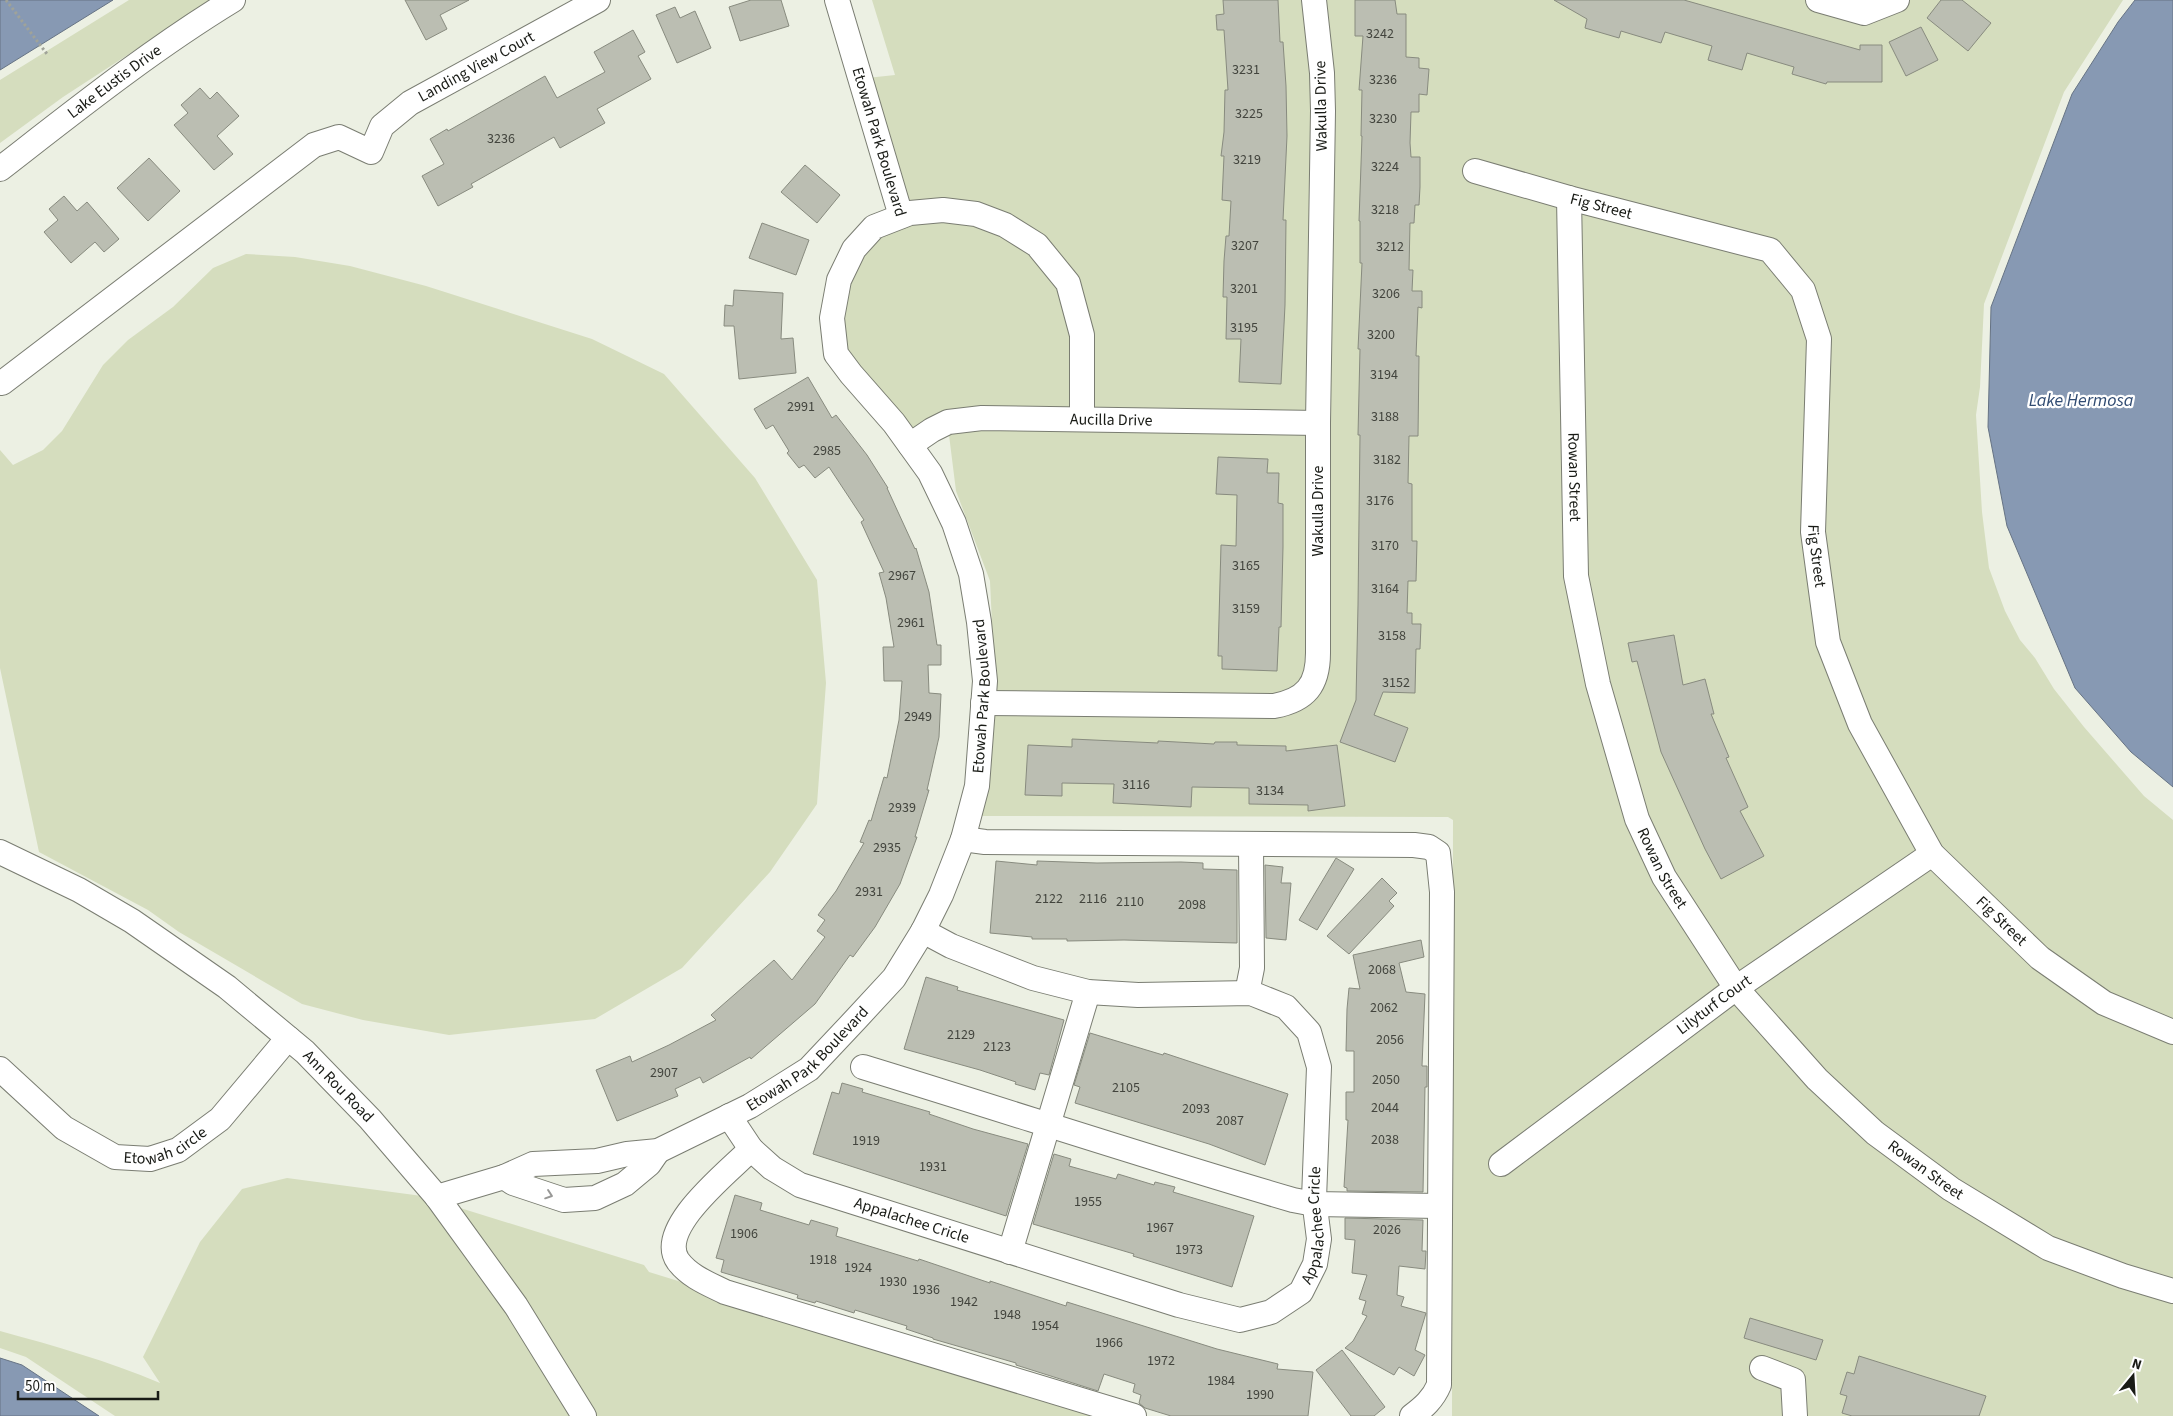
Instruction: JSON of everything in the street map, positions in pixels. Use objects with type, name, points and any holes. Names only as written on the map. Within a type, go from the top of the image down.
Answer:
[{"type":"street","name":"Lake Eustis Drive","points":[[0,170],[98,92],[202,19],[233,0]]},
{"type":"street","name":"Landing View Court","points":[[2,383],[314,145],[339,137],[371,152],[382,126],[410,103],[598,0]]},
{"type":"street","name":"Etowah Park Boulevard","points":[[436,1197],[504,1177],[533,1164],[572,1164],[602,1160],[626,1154],[658,1151],[750,1106],[809,1069],[894,978],[923,931],[941,895],[963,839],[977,786],[984,671],[971,574],[954,523],[930,473],[894,423],[836,354],[832,318],[839,280],[854,249],[874,227],[901,216],[837,0]]},
{"type":"street","name":"Wakulla Drive","points":[[983,703],[1274,706],[1286,704],[1304,695],[1314,682],[1318,667],[1318,423],[1323,111],[1322,73],[1314,0]]},
{"type":"street","points":[[1818,0],[1864,13],[1897,0]]},
{"type":"street","name":"Fig Street","points":[[1475,171],[1569,198],[1770,250],[1803,290],[1819,339],[1813,532],[1828,642],[1860,724],[1932,854],[2040,958],[2104,1003],[2173,1032]]},
{"type":"street","name":"Rowan Street","points":[[1569,198],[1576,576],[1598,684],[1637,819],[1664,877],[1736,988],[1817,1079],[1875,1133],[1950,1189],[2048,1248],[2123,1276],[2173,1291]]},
{"type":"street","points":[[901,216],[910,213],[943,210],[976,214],[1005,224],[1037,245],[1068,283],[1082,334],[1082,418]]},
{"type":"street","name":"Aucilla Drive","points":[[910,445],[948,422],[982,418],[1318,423]]},
{"type":"street","points":[[963,839],[985,842],[1414,845],[1429,847],[1438,853],[1442,892],[1438,1206],[1439,1385],[1434,1395],[1424,1407],[1412,1416]]},
{"type":"street","points":[[1247,993],[1252,968],[1251,844]]},
{"type":"street","name":"Ann Rou Road","points":[[0,852],[79,890],[132,921],[228,987],[305,1052],[370,1119],[436,1197],[516,1306],[584,1416]]},
{"type":"street","name":"Lilyturf Court","points":[[1501,1164],[1736,988],[1932,854]]},
{"type":"street","name":"Appalachee Cricle","points":[[729,1116],[751,1149],[772,1168],[800,1185],[1179,1305],[1240,1320],[1270,1312],[1301,1292],[1315,1264],[1319,1239],[1314,1204],[1319,1067],[1309,1032],[1286,1007],[1251,993],[1138,995],[1088,992],[1033,978],[951,946],[923,931]]},
{"type":"street","points":[[1010,1252],[1088,992]]},
{"type":"street","name":"Etowah circle","points":[[0,1069],[64,1128],[115,1158],[150,1159],[178,1150],[220,1119],[288,1038]]},
{"type":"street","points":[[863,1067],[1047,1124],[1148,1158],[1293,1200],[1314,1204],[1438,1206]]},
{"type":"street","points":[[751,1149],[691,1209],[679,1224],[674,1238],[677,1260],[694,1276],[726,1292],[1134,1416]]},
{"type":"street","name":"Etowah Park Boulevard","points":[[504,1177],[564,1200],[595,1198],[625,1184],[649,1164],[658,1151]]},
{"type":"street","points":[[602,1160],[612,1190]]},
{"type":"street","points":[[1762,1368],[1793,1380],[1795,1416]]},
{"type":"path","points":[[6,0],[47,54]]},
{"type":"green space","points":[[129,0],[212,0],[63,97],[0,143],[0,80]]},
{"type":"green space","points":[[872,0],[2123,0],[2064,92],[1984,304],[1980,387],[1976,415],[1982,512],[1989,568],[2005,611],[2020,640],[2035,658],[2054,689],[2084,727],[2144,796],[2173,820],[2173,1416],[1452,1416],[1453,820],[1448,817],[980,816],[996,710],[990,581],[956,491],[948,427],[894,443],[848,372],[832,294],[898,211],[867,78],[895,75]]},
{"type":"green space","points":[[246,254],[295,257],[350,266],[426,286],[592,339],[664,374],[755,478],[817,580],[826,683],[817,804],[770,872],[682,968],[595,1019],[449,1035],[363,1020],[302,1004],[179,932],[148,910],[39,852],[0,668],[0,450],[13,465],[43,450],[62,431],[103,365],[128,340],[173,307],[213,268]]},
{"type":"green space","points":[[287,1178],[422,1196],[508,1313],[573,1416],[115,1416],[26,1357],[0,1348],[0,1331],[101,1361],[160,1383],[143,1357],[200,1242],[242,1189]]},
{"type":"green space","points":[[457,1207],[644,1265],[649,1272],[1116,1416],[1093,1414],[1091,1416],[595,1416]]},
{"type":"water","points":[[0,0],[113,0],[0,70]]},
{"type":"water","name":"Lake Hermosa","points":[[2135,0],[2173,0],[2173,787],[2131,752],[2075,688],[2007,526],[1988,427],[1991,307],[2072,94],[2118,22]]},
{"type":"water","points":[[0,1358],[22,1365],[99,1416],[0,1416]]},
{"type":"building","points":[[405,0],[469,0],[440,15],[447,29],[426,40]]},
{"type":"building","points":[[751,0],[781,0],[789,26],[740,41],[729,7]]},
{"type":"building","points":[[1223,0],[1278,0],[1280,42],[1283,42],[1286,86],[1287,136],[1283,220],[1286,220],[1285,305],[1281,384],[1239,382],[1241,339],[1226,339],[1227,297],[1223,297],[1224,261],[1226,236],[1229,236],[1231,201],[1222,200],[1224,156],[1221,156],[1224,132],[1225,90],[1228,90],[1224,30],[1217,30],[1216,15],[1224,14]]},
{"type":"building","points":[[1355,0],[1395,0],[1397,14],[1406,14],[1406,57],[1419,58],[1419,68],[1429,69],[1427,95],[1419,94],[1419,112],[1411,112],[1410,143],[1411,157],[1420,157],[1420,187],[1419,205],[1415,205],[1414,223],[1410,223],[1409,270],[1413,270],[1412,291],[1422,291],[1422,308],[1418,307],[1416,356],[1419,356],[1418,436],[1409,436],[1408,483],[1412,484],[1412,541],[1417,541],[1416,581],[1408,581],[1407,613],[1412,613],[1412,624],[1421,624],[1420,649],[1416,649],[1415,693],[1383,692],[1374,715],[1408,728],[1395,762],[1340,742],[1356,700],[1358,605],[1360,349],[1358,349],[1362,263],[1360,263],[1359,221],[1362,90],[1359,90],[1363,36],[1355,36]]},
{"type":"building","points":[[1554,0],[1684,0],[1860,50],[1860,45],[1882,45],[1882,82],[1827,82],[1826,84],[1792,74],[1794,67],[1747,53],[1742,70],[1708,60],[1712,46],[1665,32],[1661,43],[1621,31],[1619,38],[1585,28],[1587,19]]},
{"type":"building","points":[[1941,0],[1962,0],[1991,23],[1968,51],[1927,18]]},
{"type":"building","points":[[675,7],[680,18],[695,11],[711,48],[677,63],[656,15]]},
{"type":"building","points":[[1921,27],[1938,60],[1906,76],[1889,42]]},
{"type":"building","points":[[633,30],[645,52],[638,56],[651,79],[597,109],[605,123],[560,148],[554,137],[471,184],[473,187],[438,206],[422,176],[444,164],[430,139],[447,129],[448,131],[545,76],[557,98],[605,72],[594,52]]},
{"type":"building","points":[[200,88],[210,99],[217,92],[239,116],[217,136],[233,154],[214,170],[174,125],[188,113],[181,105]]},
{"type":"building","points":[[149,158],[180,191],[148,221],[117,188]]},
{"type":"building","points":[[805,165],[840,195],[817,223],[781,192]]},
{"type":"building","points":[[64,196],[77,211],[87,202],[119,239],[104,252],[95,242],[71,263],[44,232],[58,220],[49,209]]},
{"type":"building","points":[[762,223],[809,240],[796,275],[749,258]]},
{"type":"building","points":[[734,290],[783,293],[781,339],[793,338],[796,373],[739,379],[734,326],[724,326],[725,305],[733,306]]},
{"type":"building","points":[[808,377],[832,418],[836,415],[867,455],[888,488],[916,548],[929,592],[937,645],[941,645],[941,665],[928,665],[929,693],[941,694],[939,737],[927,790],[929,790],[915,837],[917,837],[900,884],[875,927],[853,957],[850,955],[815,1004],[751,1059],[750,1057],[703,1083],[700,1077],[675,1089],[678,1096],[617,1121],[596,1070],[630,1056],[632,1062],[716,1020],[711,1015],[774,960],[792,980],[825,937],[817,931],[825,920],[818,915],[836,891],[864,843],[860,842],[869,820],[871,821],[884,777],[887,778],[899,720],[902,681],[884,681],[883,647],[894,647],[886,598],[879,573],[884,572],[861,522],[864,520],[829,467],[815,478],[804,465],[799,468],[787,453],[789,451],[773,425],[766,429],[754,409]]},
{"type":"building","points":[[1218,457],[1268,459],[1267,473],[1279,473],[1278,503],[1283,504],[1283,547],[1281,627],[1279,627],[1277,671],[1222,669],[1222,656],[1218,656],[1221,545],[1236,546],[1237,495],[1216,494]]},
{"type":"building","points":[[1674,635],[1683,685],[1705,679],[1714,714],[1711,714],[1729,757],[1726,758],[1748,807],[1740,811],[1764,856],[1721,879],[1705,849],[1661,752],[1637,661],[1632,662],[1628,643]]},
{"type":"building","points":[[1072,739],[1158,743],[1158,741],[1214,744],[1215,742],[1237,742],[1237,745],[1286,746],[1286,751],[1337,745],[1345,806],[1308,811],[1308,805],[1249,804],[1249,788],[1192,787],[1191,807],[1113,803],[1114,784],[1062,783],[1062,796],[1025,795],[1028,745],[1072,747]]},
{"type":"building","points":[[1336,858],[1354,869],[1317,930],[1299,920]]},
{"type":"building","points":[[996,861],[1037,865],[1037,861],[1097,863],[1181,862],[1203,863],[1203,869],[1237,870],[1237,943],[1124,940],[1067,941],[1067,939],[1032,939],[1032,937],[990,933]]},
{"type":"building","points":[[1265,865],[1283,867],[1281,883],[1291,883],[1286,940],[1266,938]]},
{"type":"building","points":[[1382,878],[1397,893],[1389,901],[1394,906],[1349,954],[1327,936]]},
{"type":"building","points":[[1421,940],[1424,957],[1399,963],[1406,992],[1425,994],[1422,1066],[1427,1066],[1427,1087],[1425,1087],[1423,1192],[1347,1191],[1347,1188],[1344,1187],[1348,1120],[1346,1120],[1346,1092],[1354,1092],[1354,1051],[1346,1051],[1347,1009],[1349,988],[1360,989],[1353,955]]},
{"type":"building","points":[[926,977],[958,987],[957,990],[1064,1020],[1049,1075],[1040,1073],[1035,1090],[980,1070],[904,1049]]},
{"type":"building","points":[[1090,1033],[1163,1055],[1164,1053],[1288,1094],[1265,1165],[1209,1144],[1075,1103],[1080,1087],[1074,1085]]},
{"type":"building","points":[[842,1083],[863,1089],[862,1092],[930,1112],[929,1114],[973,1129],[1028,1144],[1006,1216],[813,1154],[832,1092],[839,1094]]},
{"type":"building","points":[[1054,1154],[1071,1159],[1069,1166],[1116,1179],[1118,1174],[1154,1185],[1155,1182],[1175,1187],[1173,1192],[1254,1216],[1232,1287],[1133,1256],[1134,1254],[1033,1224]]},
{"type":"building","points":[[735,1195],[762,1203],[760,1210],[809,1225],[811,1220],[838,1228],[836,1236],[918,1261],[919,1259],[1066,1306],[1067,1302],[1217,1349],[1278,1364],[1277,1369],[1313,1372],[1308,1416],[1171,1416],[1145,1408],[1139,1403],[1141,1395],[1133,1392],[1135,1384],[1104,1374],[1098,1391],[1016,1365],[1016,1363],[933,1339],[906,1329],[907,1326],[855,1310],[854,1313],[816,1301],[815,1303],[797,1298],[798,1295],[721,1272],[724,1260],[716,1258]]},
{"type":"building","points":[[1345,1218],[1423,1220],[1422,1251],[1426,1251],[1425,1269],[1399,1266],[1397,1295],[1404,1297],[1401,1306],[1426,1313],[1415,1350],[1425,1355],[1414,1376],[1399,1367],[1394,1375],[1345,1348],[1353,1341],[1367,1316],[1362,1314],[1366,1301],[1359,1299],[1367,1275],[1352,1273],[1355,1240],[1345,1239]]},
{"type":"building","points":[[1750,1318],[1823,1340],[1816,1360],[1744,1338]]},
{"type":"building","points":[[1342,1350],[1385,1407],[1374,1416],[1351,1416],[1316,1370]]},
{"type":"building","points":[[1859,1356],[1986,1396],[1979,1416],[1852,1416],[1842,1413],[1847,1396],[1840,1394],[1847,1372],[1854,1374]]}]
